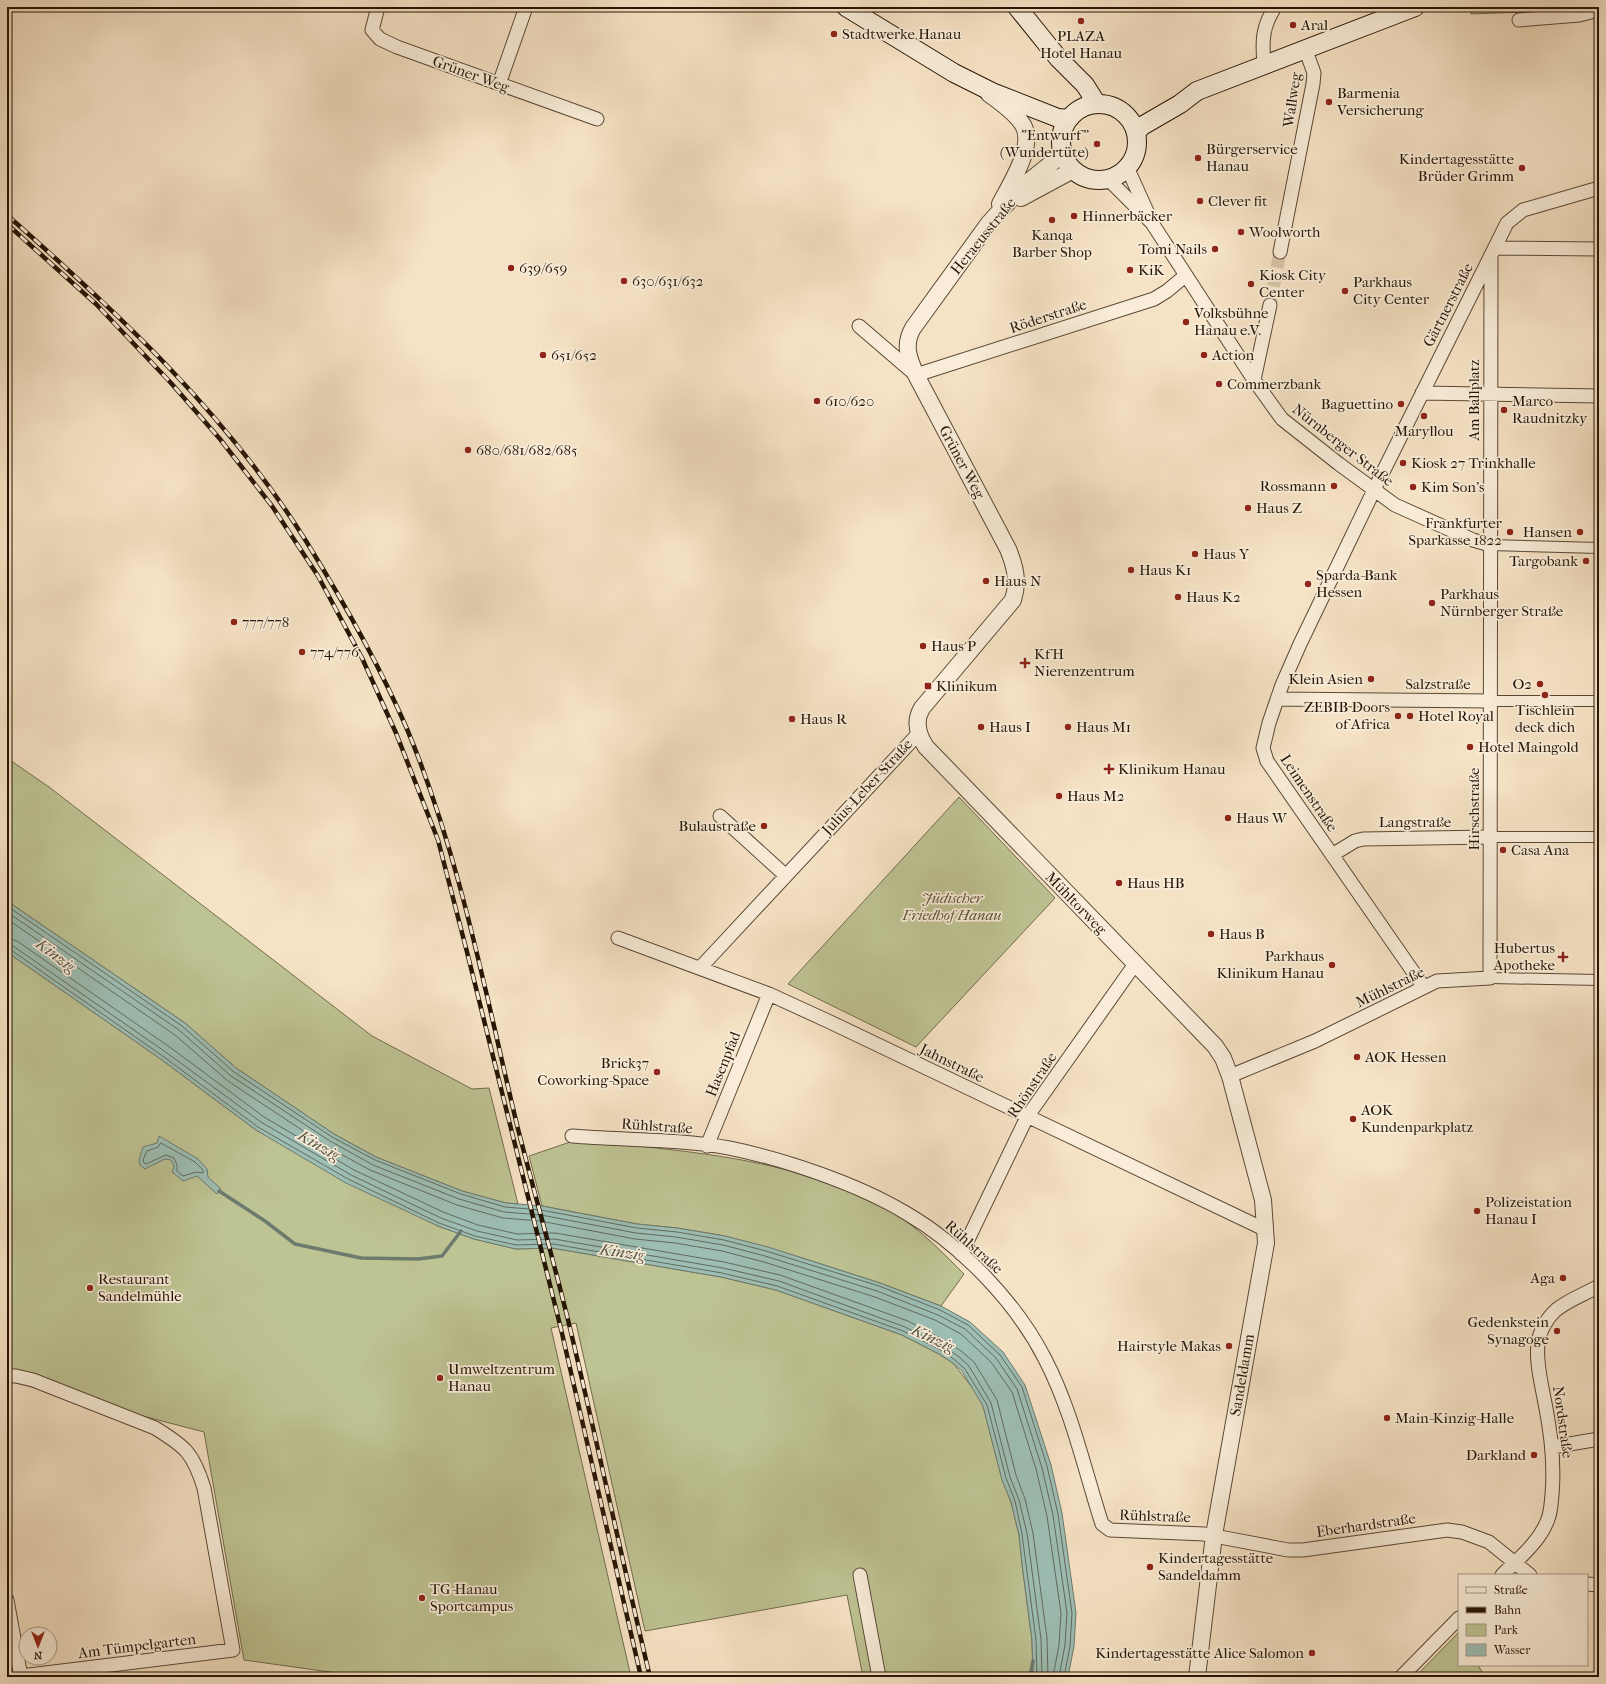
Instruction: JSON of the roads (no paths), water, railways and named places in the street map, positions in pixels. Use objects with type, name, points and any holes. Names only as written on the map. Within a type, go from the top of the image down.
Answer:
[{"type":"main road","points":[[846,7],[922,55],[986,89],[1027,116],[1051,129],[1073,170],[1082,176],[1093,180],[1108,179],[1128,167],[1136,151],[1136,134],[1132,124],[1126,116],[1112,106],[1097,104],[1074,114],[1058,118],[986,89]]},
{"type":"main road","points":[[1017,7],[1059,59],[1085,85],[1097,104]]},
{"type":"main road","points":[[1126,116],[1149,109],[1175,96],[1197,91],[1305,48],[1415,7]]},
{"type":"main road","points":[[1059,59],[1069,76],[1074,114],[1063,129],[1062,148]]},
{"type":"main road","points":[[1136,134],[1142,126],[1180,104],[1197,91]]},
{"type":"street","name":"Grüner Weg","points":[[378,7],[372,30],[380,39],[397,47],[597,119]]},
{"type":"street","points":[[499,84],[526,7]]},
{"type":"street","points":[[1264,64],[1262,41],[1270,14],[1275,7]]},
{"type":"street","points":[[1519,20],[1579,14],[1599,10]]},
{"type":"street","name":"Wallweg","points":[[1280,252],[1314,78],[1311,62],[1305,48]]},
{"type":"street","points":[[986,89],[1022,123],[1026,131],[1027,142],[1012,180],[990,223]]},
{"type":"street","name":"Heraeusstraße","points":[[913,328],[990,223],[1005,208],[1023,186],[1062,148]]},
{"type":"street","points":[[1128,167],[1152,224]]},
{"type":"street","points":[[1005,208],[1073,170]]},
{"type":"street","name":"Nürnberger Straße","points":[[1108,179],[1152,224],[1254,380],[1282,419],[1374,490],[1410,512],[1473,540],[1490,545],[1599,548]]},
{"type":"street","name":"Gärtnerstraße","points":[[1374,490],[1507,224],[1523,210],[1599,188]]},
{"type":"street","points":[[1493,252],[1599,249]]},
{"type":"street","name":"Am Ballplatz","points":[[1490,545],[1489,394],[1493,252]]},
{"type":"street","name":"Röderstraße","points":[[916,375],[1154,299],[1186,276]]},
{"type":"street","points":[[1254,380],[1270,305]]},
{"type":"street","name":"Grüner Weg","points":[[859,326],[916,375]]},
{"type":"street","name":"Grüner Weg","points":[[913,328],[909,335],[907,346],[916,375],[1008,549]]},
{"type":"street","points":[[1422,393],[1599,396]]},
{"type":"street","name":"Leimenstraße","points":[[1374,490],[1300,644],[1277,699],[1263,748],[1265,756],[1423,986]]},
{"type":"street","name":"Hirschstraße","points":[[1490,545],[1490,978]]},
{"type":"street","name":"Julius-Leber-Straße","points":[[700,968],[785,875],[919,733],[918,718],[922,708],[1013,600],[1016,591],[1016,576],[1008,549]]},
{"type":"street","name":"Salzstraße","points":[[1277,699],[1599,702]]},
{"type":"street","name":"Mühltorweg","points":[[919,733],[926,747],[1215,1046],[1223,1058],[1230,1076]]},
{"type":"street","points":[[720,816],[785,875]]},
{"type":"street","name":"Langstraße","points":[[1332,855],[1355,841],[1362,839],[1599,837]]},
{"type":"street","name":"Jahnstraße","points":[[618,938],[769,994],[1266,1230]]},
{"type":"street","name":"Rhönstraße","points":[[961,1254],[1027,1117],[1135,964]]},
{"type":"street","name":"Mühlstraße","points":[[1230,1076],[1283,1056],[1328,1035],[1423,986],[1437,981],[1490,978],[1599,980]]},
{"type":"street","name":"Hasenpfad","points":[[707,1146],[769,994]]},
{"type":"street","name":"Sandeldamm","points":[[1197,1677],[1214,1535],[1264,1256],[1266,1230],[1260,1185],[1230,1076]]},
{"type":"street","name":"Rühlstraße","points":[[572,1136],[707,1146],[735,1150],[798,1167],[869,1194],[907,1213],[961,1254],[1007,1301],[1045,1358],[1068,1408],[1102,1524],[1105,1527],[1117,1532],[1162,1531],[1214,1535]]},
{"type":"street","name":"Nordstraße","points":[[1503,1574],[1539,1536],[1549,1518],[1553,1478],[1552,1447],[1539,1368],[1538,1344],[1540,1336],[1544,1326],[1557,1310],[1599,1286]]},
{"type":"street","name":"Am Tümpelgarten","points":[[7,1376],[16,1376],[33,1380],[156,1428],[173,1439],[190,1453],[198,1468],[204,1488],[233,1650],[21,1676]]},
{"type":"street","points":[[1552,1447],[1599,1439]]},
{"type":"street","name":"Eberhardstraße","points":[[1214,1535],[1288,1550],[1303,1550],[1447,1530],[1462,1532],[1489,1542],[1529,1574]]},
{"type":"street","points":[[860,1574],[879,1677]]},
{"type":"street","points":[[1588,1584],[1599,1585]]},
{"type":"street","points":[[7,1600],[10,1638],[21,1676]]},
{"type":"street","points":[[1401,1677],[1458,1619]]},
{"type":"water","name":"Kinzig","points":[[7,901],[185,1023],[236,1068],[334,1134],[376,1157],[462,1191],[506,1203],[542,1206],[637,1224],[677,1228],[725,1236],[768,1247],[880,1283],[941,1306],[970,1322],[1003,1352],[1025,1385],[1051,1465],[1062,1513],[1076,1613],[1074,1646],[1068,1677],[1033,1677],[1032,1640],[1019,1535],[1011,1502],[1002,1480],[983,1406],[962,1371],[953,1363],[902,1335],[776,1290],[721,1277],[552,1248],[516,1249],[474,1239],[438,1226],[346,1183],[256,1130],[162,1060],[7,952]]},
{"type":"water","points":[[159,1136],[198,1159],[207,1169],[208,1177],[221,1189],[217,1194],[197,1176],[183,1181],[172,1172],[174,1166],[171,1160],[165,1159],[145,1169],[140,1165],[139,1160],[143,1147],[157,1143]]},
{"type":"waterway","points":[[219,1191],[265,1221],[295,1244],[361,1258],[418,1259],[442,1256],[461,1231]]},
{"type":"waterway","points":[[1030,1677],[1033,1661]]},
{"type":"tunnel","points":[[1270,305],[1280,252]]},
{"type":"railway","points":[[7,215],[90,290],[168,367],[205,407],[241,450],[274,494],[306,541],[360,633],[385,681],[407,729],[426,777],[442,826],[470,925],[517,1125],[569,1324],[650,1677]]},
{"type":"railway","points":[[7,224],[96,304],[171,383],[220,439],[272,506],[318,576],[362,658],[396,733],[438,840],[561,1329],[641,1677]]},
{"type":"place","name":"PLAZA Hotel Hanau","points":[[1081,21]]},
{"type":"place","name":"Aral","points":[[1293,25]]},
{"type":"place","name":"Stadtwerke Hanau","points":[[834,34]]},
{"type":"place","name":"Barmenia Versicherung","points":[[1329,102]]},
{"type":"place","name":"\"Entwurf\" (Wundertüte)","points":[[1097,144]]},
{"type":"place","name":"Bürgerservice Hanau","points":[[1198,158]]},
{"type":"place","name":"Kindertagesstätte Brüder Grimm","points":[[1522,168]]},
{"type":"place","name":"Clever fit","points":[[1200,201]]},
{"type":"place","name":"Hinnerbäcker","points":[[1074,216]]},
{"type":"place","name":"Kanqa Barber Shop","points":[[1052,220]]},
{"type":"place","name":"Woolworth","points":[[1241,232]]},
{"type":"place","name":"Tomi Nails","points":[[1215,249]]},
{"type":"place","name":"639/659","points":[[511,268]]},
{"type":"place","name":"KiK","points":[[1130,270]]},
{"type":"place","name":"630/631/632","points":[[624,281]]},
{"type":"place","name":"Kiosk City Center","points":[[1251,284]]},
{"type":"place","name":"Parkhaus City Center","points":[[1345,291]]},
{"type":"place","name":"Volksbühne Hanau e.V.","points":[[1186,322]]},
{"type":"place","name":"651/652","points":[[543,355]]},
{"type":"place","name":"Action","points":[[1204,355]]},
{"type":"place","name":"Commerzbank","points":[[1219,384]]},
{"type":"place","name":"610/620","points":[[817,401]]},
{"type":"place","name":"Baguettino","points":[[1401,404]]},
{"type":"place","name":"Marco Raudnitzky","points":[[1504,410]]},
{"type":"place","name":"Maryllou","points":[[1424,416]]},
{"type":"place","name":"680/681/682/685","points":[[468,450]]},
{"type":"place","name":"Kiosk 27 Trinkhalle","points":[[1403,463]]},
{"type":"place","name":"Rossmann","points":[[1334,486]]},
{"type":"place","name":"Kim Son's","points":[[1413,487]]},
{"type":"place","name":"Haus Z","points":[[1248,508]]},
{"type":"place","name":"Frankfurter Sparkasse 1822","points":[[1510,532]]},
{"type":"place","name":"Hansen","points":[[1580,532]]},
{"type":"place","name":"Haus Y","points":[[1195,554]]},
{"type":"place","name":"Targobank","points":[[1586,561]]},
{"type":"place","name":"Haus K1","points":[[1131,570]]},
{"type":"place","name":"Haus N","points":[[986,581]]},
{"type":"place","name":"Sparda-Bank Hessen","points":[[1308,584]]},
{"type":"place","name":"Haus K2","points":[[1178,597]]},
{"type":"place","name":"Parkhaus Nürnberger Straße","points":[[1432,603]]},
{"type":"place","name":"777/778","points":[[234,622]]},
{"type":"place","name":"Haus P","points":[[923,646]]},
{"type":"place","name":"774/776","points":[[302,652]]},
{"type":"place","name":"KfH Nierenzentrum","points":[[1025,663]]},
{"type":"place","name":"Klein Asien","points":[[1371,679]]},
{"type":"place","name":"O2","points":[[1540,684]]},
{"type":"place","name":"Klinikum","points":[[928,686]]},
{"type":"place","name":"Tischlein deck dich","points":[[1545,695]]},
{"type":"place","name":"ZEBIB Doors of Africa","points":[[1398,716]]},
{"type":"place","name":"Hotel Royal","points":[[1410,716]]},
{"type":"place","name":"Haus R","points":[[792,719]]},
{"type":"place","name":"Haus I","points":[[981,727]]},
{"type":"place","name":"Haus M1","points":[[1068,727]]},
{"type":"place","name":"Hotel Maingold","points":[[1470,747]]},
{"type":"place","name":"Klinikum Hanau","points":[[1109,769]]},
{"type":"place","name":"Haus M2","points":[[1059,796]]},
{"type":"place","name":"Haus W","points":[[1228,818]]},
{"type":"place","name":"Bulaustraße","points":[[764,826]]},
{"type":"place","name":"Casa Ana","points":[[1503,850]]},
{"type":"place","name":"Haus HB","points":[[1119,883]]},
{"type":"place","name":"Haus B","points":[[1211,934]]},
{"type":"place","name":"Hubertus Apotheke","points":[[1563,957]]},
{"type":"place","name":"Parkhaus Klinikum Hanau","points":[[1332,965]]},
{"type":"place","name":"AOK Hessen","points":[[1357,1057]]},
{"type":"place","name":"Brick37 Coworking-Space","points":[[657,1072]]},
{"type":"place","name":"AOK Kundenparkplatz","points":[[1353,1119]]},
{"type":"place","name":"Polizeistation Hanau I","points":[[1477,1211]]},
{"type":"place","name":"Aga","points":[[1563,1278]]},
{"type":"place","name":"Restaurant Sandelmühle","points":[[90,1288]]},
{"type":"place","name":"Gedenkstein Synagoge","points":[[1557,1331]]},
{"type":"place","name":"Hairstyle Makas","points":[[1229,1346]]},
{"type":"place","name":"Umweltzentrum Hanau","points":[[440,1378]]},
{"type":"place","name":"Main-Kinzig-Halle","points":[[1387,1418]]},
{"type":"place","name":"Darkland","points":[[1534,1455]]},
{"type":"place","name":"Kindertagesstätte Sandeldamm","points":[[1150,1567]]},
{"type":"place","name":"TG-Hanau Sportcampus","points":[[422,1598]]},
{"type":"place","name":"Kindertagesstätte Alice Salomon","points":[[1312,1653]]},
{"type":"park label","name":"Jüdischer Friedhof Hanau","points":[[952,906]]}]
